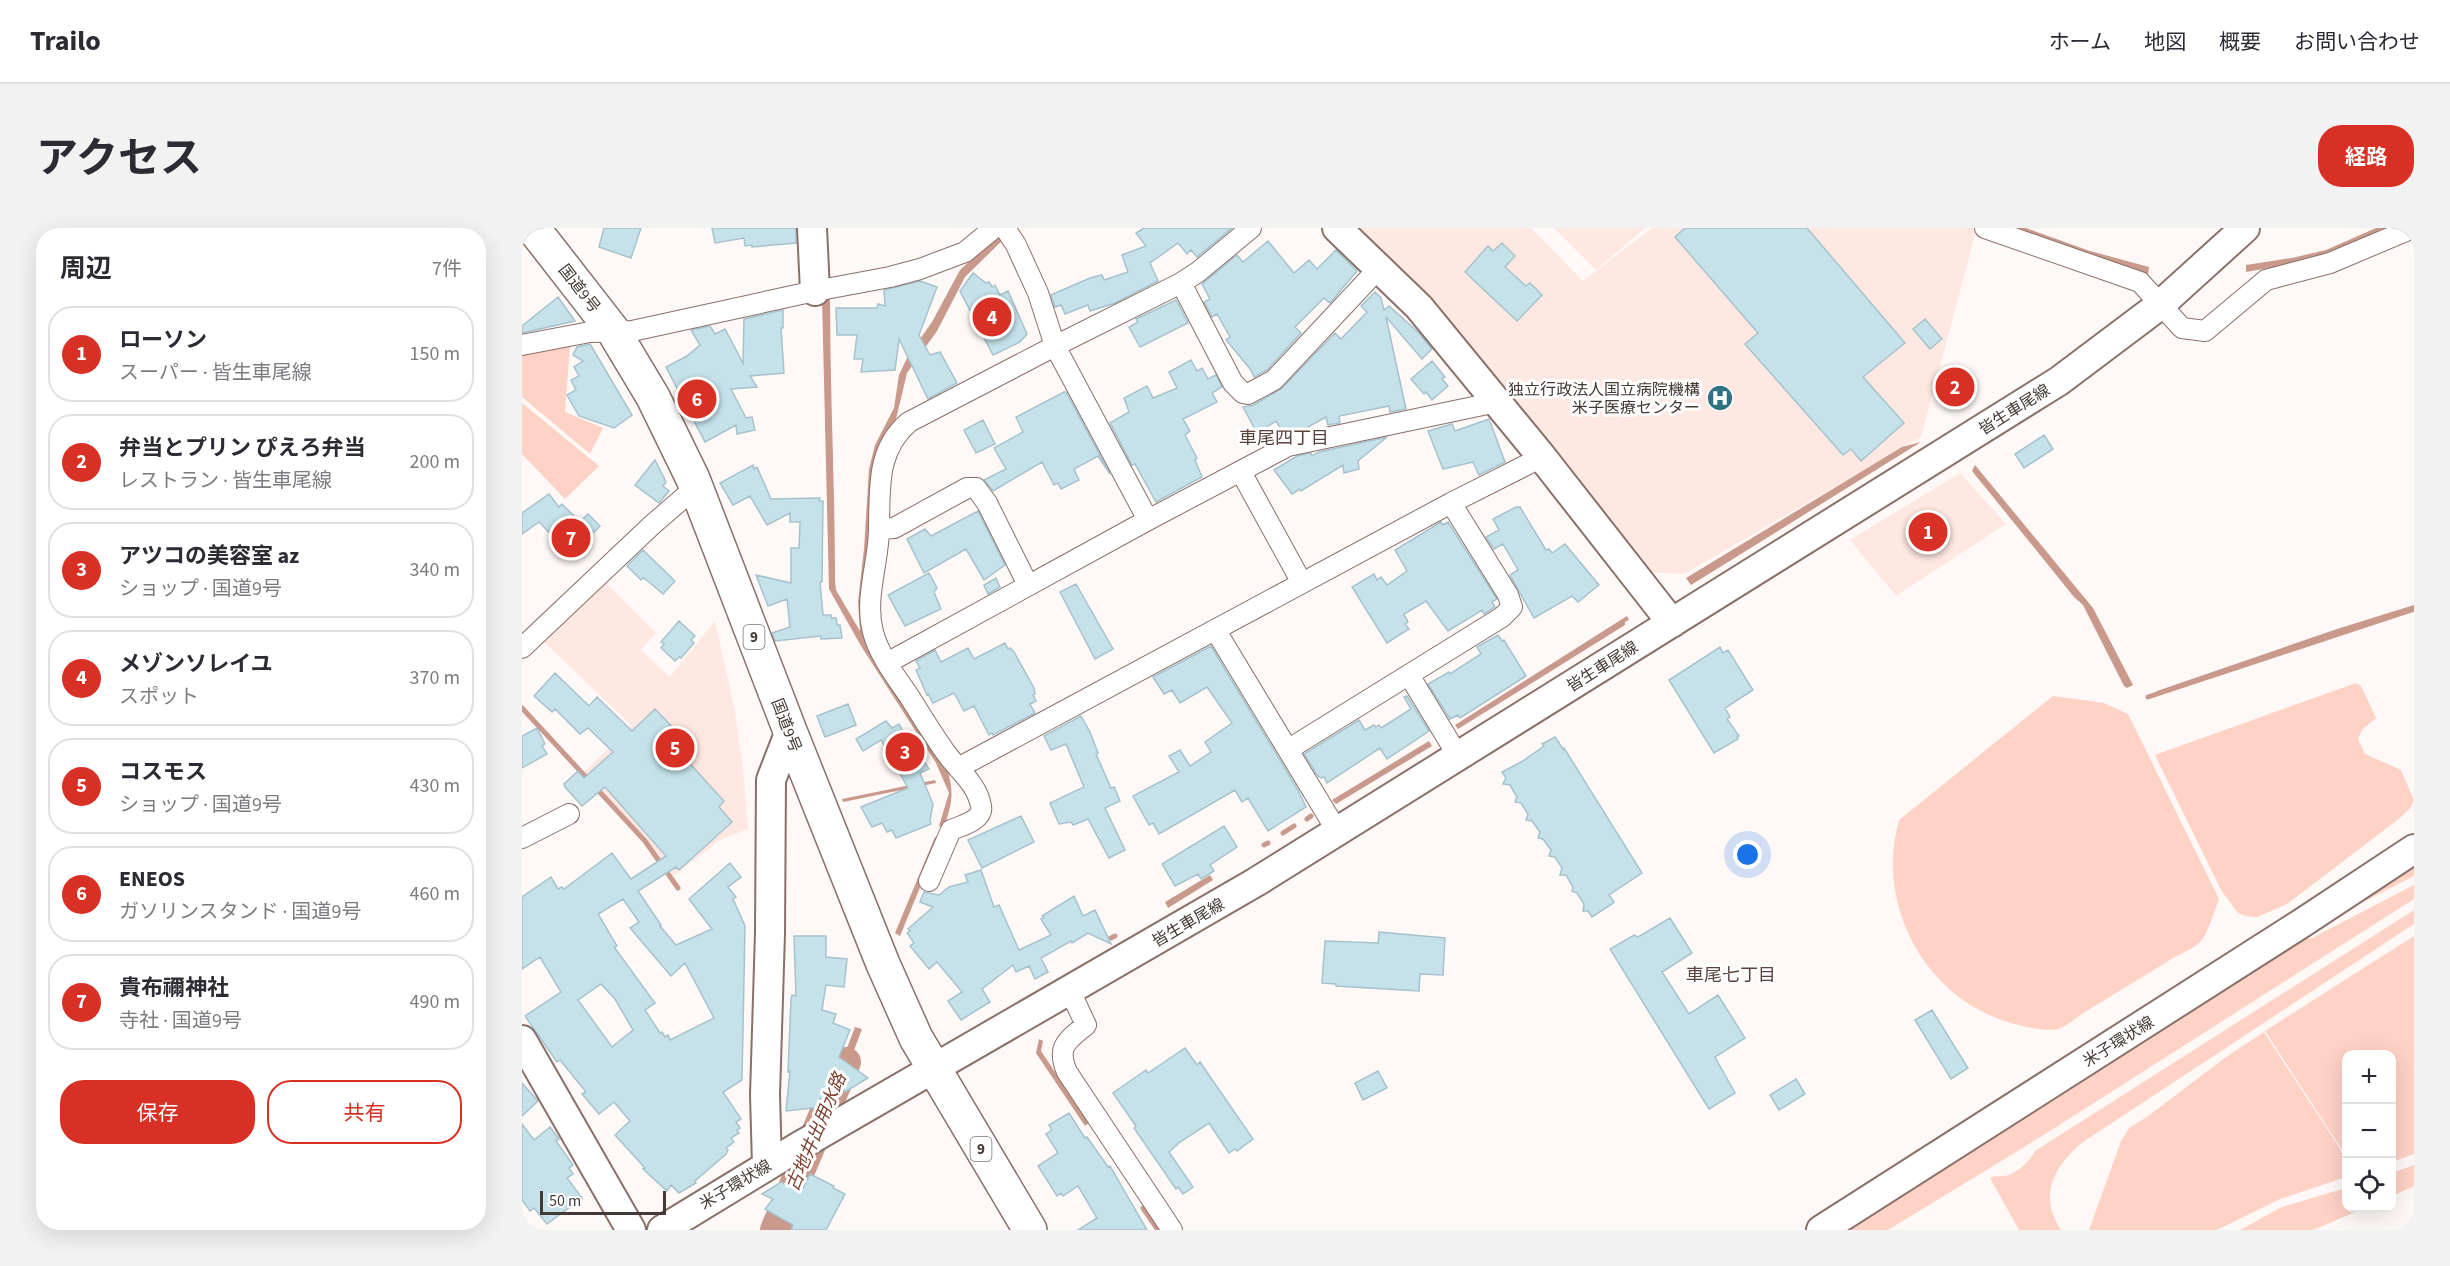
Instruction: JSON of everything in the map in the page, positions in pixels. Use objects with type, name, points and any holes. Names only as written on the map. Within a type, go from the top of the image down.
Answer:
[{"type":"highway","name":"国道9号","points":[[533,228],[614,332],[653,397],[696,487],[790,732],[883,964],[916,1038],[1030,1230]]},
{"type":"main road","points":[[812,228],[825,289]]},
{"type":"main road","points":[[1337,228],[1419,307],[1542,457],[1672,623]]},
{"type":"main road","name":"皆生車尾線","points":[[933,1068],[1256,882],[2059,381],[2160,305],[2245,228]]},
{"type":"main road","points":[[767,1165],[765,1095],[770,933],[771,780],[790,732]]},
{"type":"main road","name":"米子環状線","points":[[1821,1230],[2302,924],[2414,849]]},
{"type":"main road","points":[[522,1040],[631,1230]]},
{"type":"main road","name":"米子環状線","points":[[672,1228],[767,1165],[933,1068]]},
{"type":"street","points":[[522,345],[590,332],[632,331],[920,269],[965,252],[994,228]]},
{"type":"street","points":[[1005,228],[1016,245],[1038,293],[1055,346],[1148,520]]},
{"type":"street","points":[[930,881],[951,830],[975,819],[981,810],[970,780],[947,755],[887,663],[873,633],[870,609],[879,528],[882,466],[894,438],[909,422],[1181,284],[1251,228]]},
{"type":"street","points":[[1986,228],[2140,282],[2182,328],[2205,331],[2266,280],[2330,262],[2413,228]]},
{"type":"street","points":[[1181,284],[1233,383],[1237,389],[1248,394],[1274,380],[1379,268]]},
{"type":"street","points":[[887,663],[1288,446],[1497,402]]},
{"type":"street","points":[[958,768],[1451,503],[1542,457]]},
{"type":"street","points":[[1241,472],[1302,583]]},
{"type":"street","points":[[522,648],[652,525],[696,487]]},
{"type":"street","points":[[879,528],[894,528],[967,488],[976,488],[987,503],[1028,585]]},
{"type":"street","points":[[1289,749],[1502,617],[1512,607],[1508,595],[1451,503]]},
{"type":"street","points":[[1216,631],[1337,831]]},
{"type":"street","points":[[1409,675],[1458,756]]},
{"type":"street","points":[[522,838],[569,814]]},
{"type":"street","points":[[1070,991],[1086,1025],[1062,1049],[1061,1056],[1067,1072],[1172,1230]]},
{"type":"shaded area","points":[[1005,228],[1015,228],[965,277],[937,331],[907,373],[896,419],[875,465],[864,607],[946,766],[951,783],[951,797],[944,828],[939,826],[949,793],[936,763],[861,646],[829,589],[822,298],[830,298],[836,590],[860,631],[858,602],[869,469],[875,445],[894,408],[899,375],[908,356],[932,322],[960,270]]},
{"type":"shaded area","name":"独立行政法人国立病院機構 米子医療センター","points":[[1352,228],[1531,228],[1583,281],[1652,228],[1975,228],[1975,235],[1921,437],[1684,574],[1649,572]]},
{"type":"shaded area","points":[[1554,228],[1645,228],[1596,270]]},
{"type":"shaded area","points":[[2003,228],[2026,228],[2090,251],[2149,267],[2148,276]]},
{"type":"shaded area","points":[[2376,228],[2398,228],[2327,258],[2246,272],[2246,265],[2326,250]]},
{"type":"shaded area","points":[[570,345],[565,412],[603,428],[590,454],[522,397],[522,353]]},
{"type":"shaded area","points":[[522,403],[599,466],[565,499],[522,454]]},
{"type":"shaded area","points":[[1921,442],[1691,585],[1686,578],[1902,447]]},
{"type":"shaded area","points":[[1975,465],[2093,608],[2133,685],[2127,688],[2124,686],[2083,605],[2074,597],[1972,471]]},
{"type":"shaded area","points":[[1960,473],[2006,524],[1896,596],[1850,540]]},
{"type":"shaded area","points":[[601,578],[656,633],[641,650],[670,677],[715,621],[735,711],[748,829],[720,840],[674,876],[646,839],[584,772],[632,726],[540,638]]},
{"type":"shaded area","points":[[2414,605],[2414,607],[2157,694],[2157,691]]},
{"type":"shaded area","points":[[1627,616],[1629,620],[1625,622],[1625,625],[1458,729],[1455,725]]},
{"type":"shaded area","points":[[2356,683],[2361,686],[2376,718],[2362,730],[2358,739],[2365,754],[2401,770],[2414,800],[2411,807],[2400,818],[2287,904],[2257,917],[2238,913],[2221,890],[2155,755]]},
{"type":"shaded area","points":[[2053,696],[2104,703],[2128,714],[2219,899],[2206,932],[2198,944],[2064,1026],[2046,1030],[2013,1024],[1978,1009],[1952,991],[1930,969],[1913,943],[1901,914],[1894,883],[1893,852],[1899,820]]},
{"type":"shaded area","points":[[1429,741],[1432,746],[1336,804],[1332,800]]},
{"type":"shaded area","points":[[935,780],[936,783],[843,802],[842,799]]},
{"type":"shaded area","points":[[935,837],[940,839],[900,936],[895,933]]},
{"type":"shaded area","points":[[2414,858],[2414,876],[2320,924]]},
{"type":"shaded area","points":[[1210,875],[1213,880],[1168,908],[1165,902]]},
{"type":"shaded area","points":[[2414,885],[2414,899],[2042,1136],[1888,1230],[1835,1230],[2298,940],[2312,938]]},
{"type":"shaded area","points":[[2414,910],[2414,924],[2083,1142],[2064,1161],[2052,1182],[2051,1205],[2061,1230],[2019,1230],[1990,1178],[2014,1173],[2030,1159],[2035,1151]]},
{"type":"shaded area","points":[[2414,936],[2414,1154],[2396,1161],[2396,1050],[2342,1050],[2342,1150],[2265,1031]]},
{"type":"shaded area","points":[[855,1027],[862,1029],[836,1098],[826,1103]]},
{"type":"shaded area","points":[[2264,1032],[2342,1152],[2342,1178],[2280,1199],[2217,1230],[2089,1230],[2121,1141],[2130,1127],[2147,1117],[2226,1057]]},
{"type":"shaded area","points":[[1039,1039],[1043,1041],[1041,1051],[1089,1123],[1085,1126],[1036,1053]]},
{"type":"shaded area","points":[[2414,1165],[2414,1186],[2396,1194],[2396,1172]]},
{"type":"shaded area","points":[[2342,1189],[2342,1212],[2356,1212],[2313,1230],[2240,1230],[2282,1207]]},
{"type":"building","points":[[604,228],[641,228],[631,258],[599,247]]},
{"type":"building","points":[[712,228],[796,228],[796,243],[752,247],[752,245],[745,246],[744,238],[715,243]]},
{"type":"building","points":[[1144,228],[1232,228],[1197,257],[1191,250],[1187,254],[1178,243],[1150,263],[1158,281],[1115,303],[1090,311],[1088,305],[1065,314],[1061,305],[1055,307],[1051,295],[1090,278],[1102,275],[1104,280],[1128,272],[1122,255],[1146,246],[1136,233]]},
{"type":"building","points":[[1685,228],[1807,228],[1905,343],[1863,377],[1904,423],[1861,461],[1851,449],[1843,455],[1745,344],[1758,333],[1675,237]]},
{"type":"building","points":[[1268,241],[1294,273],[1309,260],[1317,269],[1336,250],[1357,271],[1330,303],[1324,298],[1295,327],[1301,333],[1267,370],[1254,377],[1251,370],[1226,340],[1230,337],[1217,314],[1212,317],[1204,302],[1210,299],[1202,284],[1237,255],[1243,262]]},
{"type":"building","points":[[1502,243],[1515,256],[1505,267],[1526,286],[1530,283],[1542,295],[1517,321],[1465,272],[1488,246],[1493,251]]},
{"type":"building","points":[[973,273],[986,283],[989,282],[992,287],[995,285],[1000,295],[1008,291],[1027,334],[1020,342],[993,355],[960,291]]},
{"type":"building","points":[[920,281],[937,287],[919,335],[930,355],[940,352],[957,383],[928,399],[899,339],[895,370],[861,372],[863,359],[854,359],[857,335],[837,335],[836,308],[877,308],[878,304],[885,306],[884,290]]},
{"type":"building","points":[[1375,292],[1381,298],[1384,310],[1389,306],[1419,333],[1432,349],[1422,359],[1386,317],[1406,409],[1390,412],[1389,406],[1339,416],[1340,423],[1328,425],[1326,417],[1301,431],[1285,435],[1276,421],[1257,433],[1243,407],[1254,405],[1282,388],[1335,333],[1341,339],[1367,312],[1361,306]]},
{"type":"building","points":[[558,297],[575,321],[522,333],[522,326]]},
{"type":"building","points":[[1176,300],[1188,323],[1140,347],[1129,327],[1138,322],[1136,319]]},
{"type":"building","points":[[783,310],[783,328],[781,328],[784,373],[750,376],[757,387],[731,389],[746,418],[752,417],[755,430],[737,434],[736,425],[705,442],[666,367],[687,356],[700,345],[691,330],[710,326],[715,334],[725,329],[743,363],[744,319]]},
{"type":"building","points":[[1925,319],[1942,339],[1930,349],[1913,329]]},
{"type":"building","points":[[590,344],[632,415],[614,428],[579,416],[567,395],[576,390],[571,380],[579,376],[574,367],[583,361],[573,355],[577,347]]},
{"type":"building","points":[[1191,360],[1197,371],[1202,368],[1208,379],[1216,375],[1222,387],[1212,393],[1217,402],[1183,419],[1190,431],[1185,435],[1197,458],[1195,460],[1202,477],[1156,502],[1135,464],[1132,465],[1110,423],[1129,412],[1124,398],[1147,386],[1153,398],[1177,388],[1169,372]]},
{"type":"building","points":[[1432,361],[1445,377],[1442,379],[1448,386],[1432,400],[1411,379]]},
{"type":"building","points":[[1064,392],[1110,474],[1098,456],[1074,469],[1079,480],[1061,489],[1058,483],[1054,485],[1042,462],[993,491],[984,480],[1006,469],[994,448],[1023,432],[1016,417]]},
{"type":"building","points":[[1489,419],[1505,462],[1479,475],[1473,462],[1443,469],[1428,431],[1452,424],[1455,431]]},
{"type":"building","points":[[983,420],[995,444],[976,453],[964,430]]},
{"type":"building","points":[[2044,435],[2053,449],[2024,468],[2015,454]]},
{"type":"building","points":[[1387,437],[1358,461],[1359,469],[1344,473],[1343,465],[1301,491],[1300,489],[1292,494],[1274,470],[1297,456],[1311,453],[1312,456],[1319,452]]},
{"type":"building","points":[[655,460],[666,482],[663,486],[669,491],[659,503],[635,485]]},
{"type":"building","points":[[753,465],[754,469],[757,467],[771,499],[820,498],[819,501],[823,501],[822,582],[820,582],[823,615],[836,618],[837,625],[840,625],[842,638],[821,639],[821,636],[775,641],[772,633],[790,627],[787,599],[768,606],[756,575],[791,583],[791,548],[799,548],[800,522],[790,522],[790,513],[767,525],[750,496],[733,505],[720,483]]},
{"type":"building","points":[[549,494],[559,507],[562,504],[580,522],[588,514],[600,526],[584,542],[588,547],[575,559],[539,522],[522,534],[522,513]]},
{"type":"building","points":[[1520,507],[1546,550],[1549,549],[1552,553],[1565,544],[1599,585],[1578,602],[1572,596],[1534,618],[1510,575],[1518,570],[1503,544],[1494,549],[1486,537],[1499,530],[1493,519]]},
{"type":"building","points":[[978,511],[1005,565],[984,580],[966,549],[924,573],[907,539],[925,529],[931,536]]},
{"type":"building","points":[[1441,522],[1443,525],[1448,522],[1497,599],[1492,602],[1495,607],[1484,614],[1482,610],[1448,631],[1426,601],[1404,614],[1408,622],[1405,624],[1409,629],[1387,643],[1352,587],[1374,574],[1377,580],[1381,577],[1387,585],[1407,571],[1395,550]]},
{"type":"building","points":[[643,550],[675,581],[663,594],[643,578],[641,580],[627,566]]},
{"type":"building","points":[[929,573],[937,588],[934,592],[941,609],[905,626],[888,595]]},
{"type":"building","points":[[996,578],[1000,587],[988,594],[984,585]]},
{"type":"building","points":[[1076,584],[1113,649],[1095,659],[1060,592]]},
{"type":"building","points":[[679,621],[695,636],[691,640],[694,643],[681,658],[675,661],[661,648],[664,644],[661,642]]},
{"type":"building","points":[[1498,635],[1502,641],[1504,640],[1526,676],[1460,718],[1458,715],[1450,719],[1428,684],[1449,672],[1450,674],[1481,654],[1477,647]]},
{"type":"building","points":[[1005,643],[1008,649],[1014,652],[1034,688],[1035,694],[1033,695],[1036,701],[1030,704],[1035,713],[989,735],[974,706],[964,711],[954,693],[933,703],[927,695],[916,670],[920,668],[916,661],[935,650],[941,662],[968,648],[974,659]]},
{"type":"building","points":[[1211,646],[1306,807],[1268,831],[1248,798],[1242,802],[1235,790],[1159,834],[1153,823],[1149,825],[1133,796],[1179,772],[1169,756],[1180,750],[1190,766],[1211,752],[1205,742],[1232,723],[1207,687],[1180,703],[1172,690],[1164,694],[1153,677]]},
{"type":"building","points":[[1720,647],[1723,653],[1728,650],[1753,690],[1725,708],[1730,717],[1727,719],[1739,736],[1738,739],[1714,753],[1669,680]]},
{"type":"building","points":[[555,673],[589,706],[597,697],[632,731],[655,709],[680,735],[670,742],[724,801],[719,807],[732,822],[679,870],[676,867],[638,891],[660,926],[676,945],[712,929],[689,899],[730,863],[741,877],[728,887],[736,897],[733,899],[745,926],[742,1080],[723,1092],[741,1119],[736,1122],[740,1128],[737,1130],[739,1133],[731,1138],[734,1142],[726,1148],[728,1150],[726,1154],[695,1181],[696,1183],[679,1193],[671,1185],[667,1191],[643,1169],[645,1168],[615,1135],[630,1121],[614,1102],[599,1114],[582,1094],[586,1092],[560,1060],[557,1062],[525,1016],[561,992],[540,957],[522,969],[522,897],[551,877],[558,889],[562,887],[564,889],[612,853],[631,879],[666,856],[605,787],[582,806],[565,787],[564,784],[578,771],[584,778],[613,752],[588,728],[580,734],[555,709],[552,712],[534,696]],"holes":[[[623,899],[639,922],[630,928],[671,976],[685,963],[714,1018],[670,1040],[668,1035],[665,1037],[662,1032],[660,1033],[645,1010],[655,1003],[614,947],[617,946],[598,914]],[[601,984],[615,999],[633,1030],[612,1047],[578,1000]]]},
{"type":"building","points":[[1407,696],[1429,731],[1387,759],[1380,748],[1327,783],[1324,777],[1318,776],[1304,754],[1359,720],[1365,730],[1374,725],[1376,727],[1379,725],[1381,728],[1411,709],[1404,697]]},
{"type":"building","points":[[848,704],[856,725],[825,737],[817,716]]},
{"type":"building","points":[[1081,716],[1090,732],[1098,753],[1096,754],[1111,788],[1114,787],[1120,801],[1105,808],[1125,850],[1109,858],[1088,819],[1073,825],[1071,822],[1059,824],[1050,803],[1084,787],[1066,744],[1051,750],[1044,736]]},
{"type":"building","points":[[886,721],[892,728],[899,724],[904,733],[906,732],[915,741],[926,758],[923,760],[929,769],[920,773],[933,804],[931,824],[896,838],[892,830],[887,832],[882,823],[872,827],[861,807],[908,788],[881,740],[863,751],[856,739]]},
{"type":"building","points":[[537,728],[547,754],[522,768],[522,736]]},
{"type":"building","points":[[1555,737],[1642,873],[1609,895],[1614,902],[1592,917],[1588,911],[1583,911],[1584,904],[1577,893],[1572,891],[1573,887],[1566,875],[1560,875],[1562,868],[1555,857],[1549,856],[1551,850],[1543,839],[1538,838],[1540,832],[1532,821],[1526,820],[1528,814],[1521,803],[1515,802],[1517,797],[1510,785],[1503,784],[1506,778],[1502,772],[1523,761],[1544,746],[1542,744]]},
{"type":"building","points":[[1021,816],[1034,842],[982,868],[968,840]]},
{"type":"building","points":[[1224,826],[1237,847],[1210,865],[1214,871],[1201,879],[1198,874],[1175,886],[1162,864]]},
{"type":"building","points":[[981,870],[994,907],[999,905],[1019,950],[1051,935],[1041,919],[1044,918],[1042,916],[1074,896],[1083,916],[1095,910],[1111,944],[1088,933],[1041,958],[1048,972],[1035,979],[1029,966],[1016,972],[1013,965],[982,989],[990,1002],[961,1020],[948,1001],[962,992],[937,962],[929,969],[910,946],[914,943],[907,933],[910,931],[908,929],[933,907],[920,902],[924,892],[939,895],[949,887],[968,882],[965,875]]},
{"type":"building","points":[[1670,918],[1692,953],[1662,972],[1689,1014],[1718,995],[1745,1038],[1715,1057],[1735,1093],[1709,1109],[1610,949],[1634,935],[1638,937]]},
{"type":"building","points":[[1379,932],[1445,938],[1443,975],[1420,974],[1419,991],[1336,986],[1336,984],[1322,983],[1325,941],[1378,943]]},
{"type":"building","points":[[794,936],[826,936],[826,957],[847,959],[844,987],[826,985],[822,1010],[836,1014],[833,1023],[850,1030],[839,1057],[868,1078],[845,1092],[840,1085],[823,1095],[823,1099],[820,1099],[821,1107],[786,1111],[790,1071],[788,1072],[791,999],[792,995],[796,996]]},
{"type":"building","points":[[1932,1010],[1968,1068],[1951,1079],[1915,1020]]},
{"type":"building","points":[[1185,1048],[1197,1065],[1200,1062],[1253,1139],[1237,1151],[1235,1149],[1229,1153],[1209,1123],[1180,1142],[1169,1152],[1193,1187],[1183,1194],[1178,1187],[1176,1189],[1113,1093],[1146,1070],[1148,1073]]},
{"type":"building","points":[[1378,1071],[1387,1088],[1363,1100],[1355,1083]]},
{"type":"building","points":[[1796,1079],[1805,1094],[1779,1110],[1770,1095]]},
{"type":"building","points":[[522,1083],[538,1101],[522,1116]]},
{"type":"building","points":[[1069,1113],[1085,1138],[1087,1137],[1108,1167],[1110,1166],[1147,1230],[1078,1230],[1097,1218],[1078,1186],[1063,1196],[1061,1193],[1057,1196],[1038,1166],[1058,1153],[1046,1134],[1052,1130],[1049,1125]]},
{"type":"building","points":[[522,1124],[534,1140],[550,1127],[559,1139],[556,1141],[573,1165],[569,1168],[573,1174],[567,1178],[582,1198],[547,1224],[534,1208],[530,1211],[522,1200]]},
{"type":"building","points":[[810,1174],[845,1194],[826,1230],[791,1230],[793,1225],[765,1209],[773,1199],[762,1194],[781,1182],[801,1192]]},
{"type":"waterway","points":[[2148,697],[2414,609]]},
{"type":"waterway","points":[[522,708],[645,841],[678,888]]},
{"type":"waterway","points":[[1307,819],[1311,816]]},
{"type":"waterway","points":[[1283,833],[1294,826]]},
{"type":"waterway","points":[[1264,845],[1268,843]]},
{"type":"waterway","points":[[1111,938],[1115,936]]},
{"type":"waterway","name":"古地井出用水路","points":[[775,1230],[846,1062]]},
{"type":"waterway","points":[[1143,1208],[1158,1230]]},
{"type":"place","name":"メゾンソレイユ","points":[[992,317]]},
{"type":"place","name":"弁当とプリン ぴえろ弁当","points":[[1955,387]]},
{"type":"place","name":"独立行政法人国立病院機構 米子医療センター","points":[[1720,398]]},
{"type":"place","name":"ENEOS","points":[[697,399]]},
{"type":"place","name":"ローソン","points":[[1928,532]]},
{"type":"place","name":"貴布禰神社","points":[[571,538]]},
{"type":"place","name":"コスモス","points":[[675,748]]},
{"type":"place","name":"アツコの美容室 az","points":[[905,752]]},
{"type":"district","name":"車尾四丁目","points":[[1284,438]]},
{"type":"district","name":"車尾七丁目","points":[[1731,975]]}]
